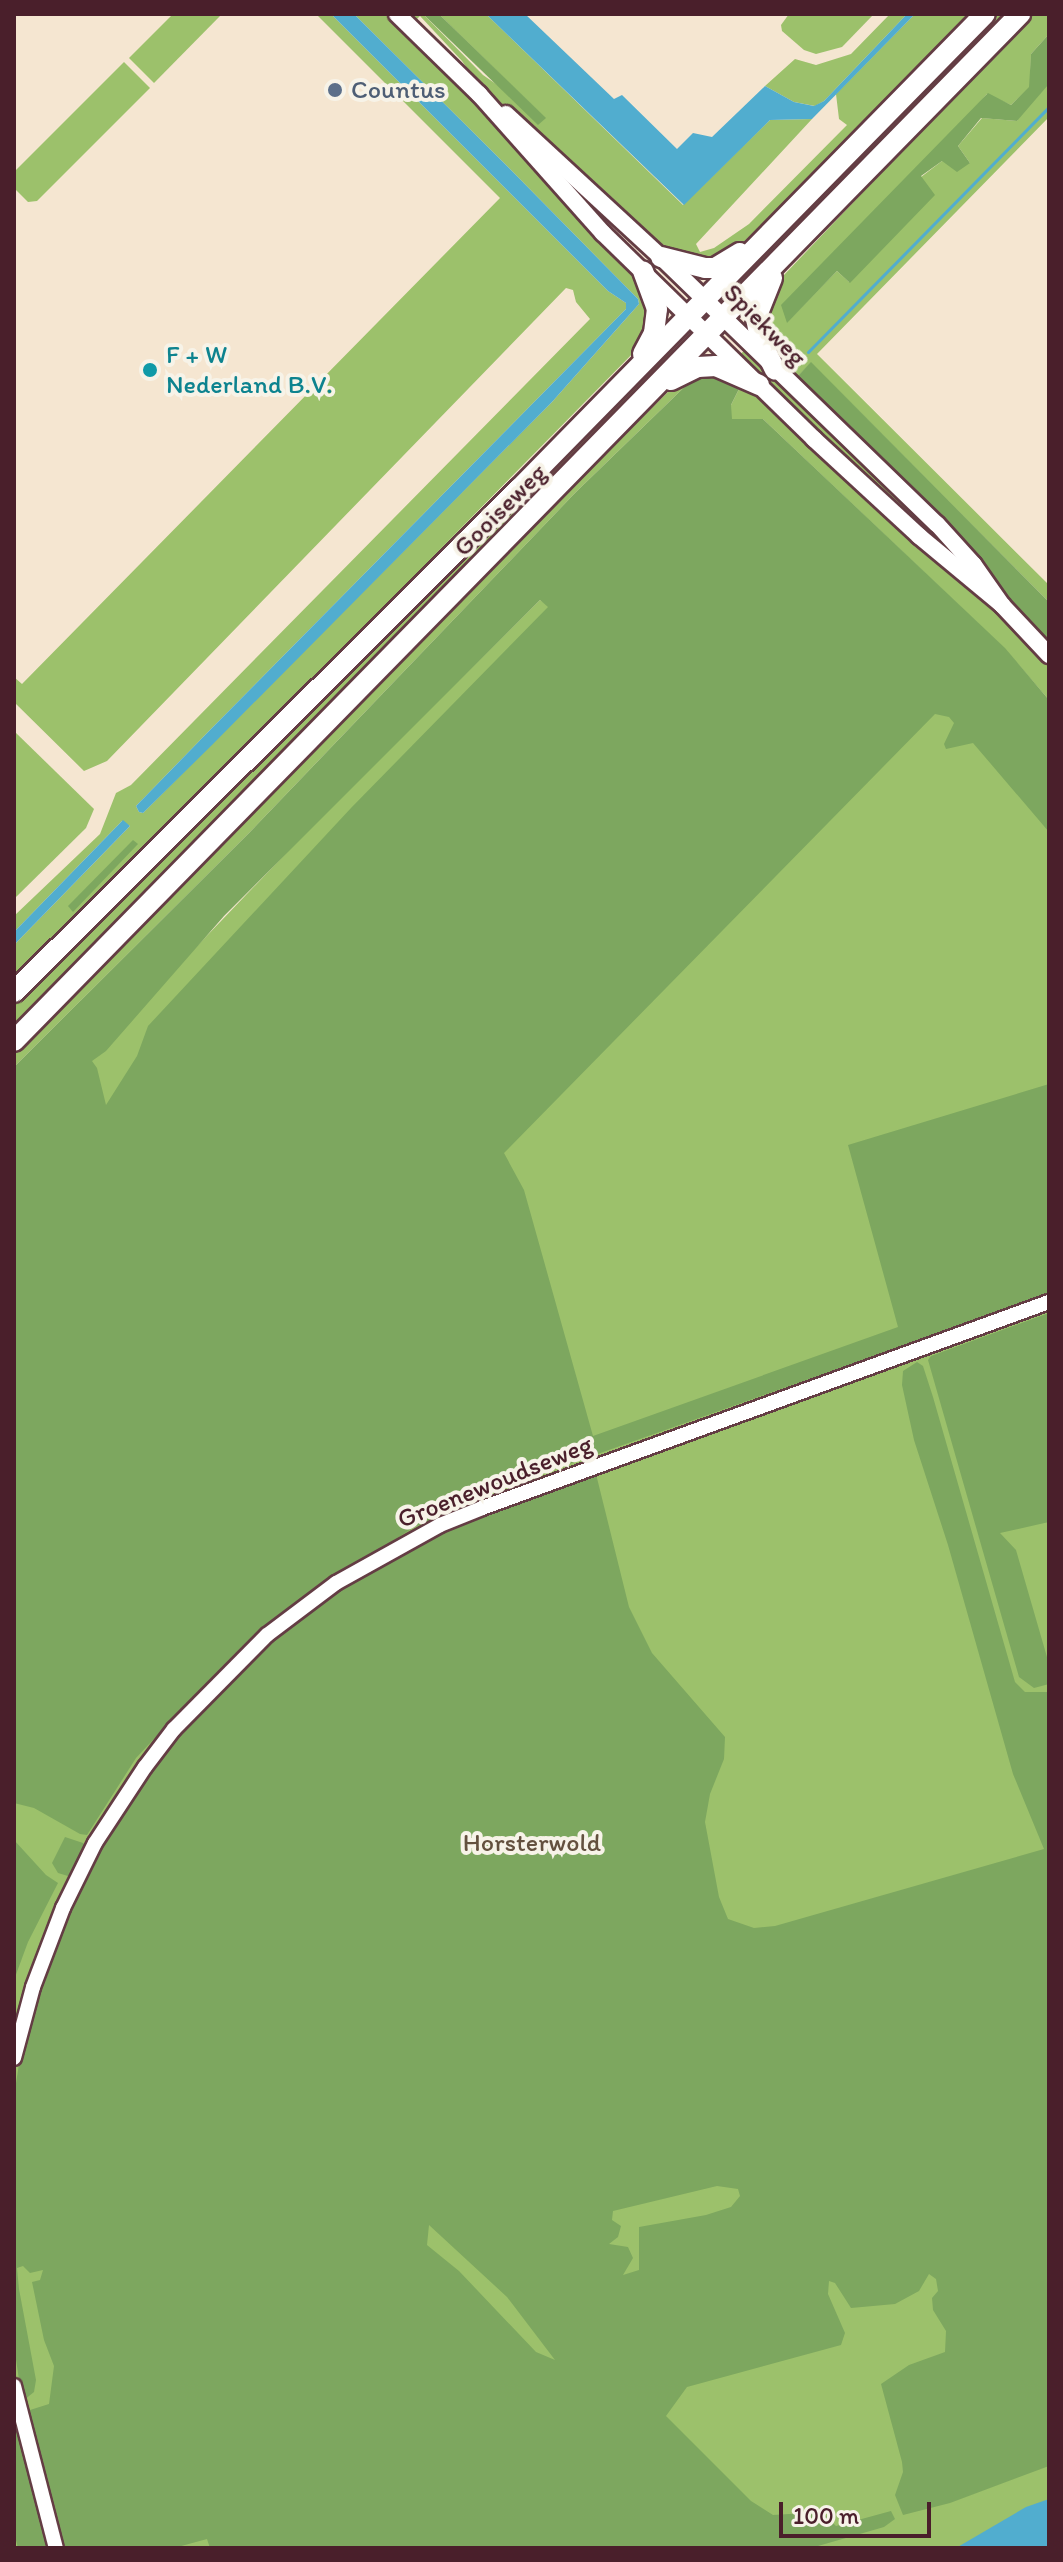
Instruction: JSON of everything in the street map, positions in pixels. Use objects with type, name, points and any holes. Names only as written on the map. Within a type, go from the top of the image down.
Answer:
[{"type":"highway","name":"Gooiseweg","points":[[14,992],[636,369],[985,14]]},
{"type":"highway","name":"Gooiseweg","points":[[14,1041],[724,320],[1020,14]]},
{"type":"highway","points":[[661,257],[693,268],[715,268],[761,242]]},
{"type":"highway","points":[[775,370],[760,339],[756,318],[761,300],[782,260]]},
{"type":"highway","points":[[636,369],[657,320],[656,299],[643,271]]},
{"type":"highway","points":[[657,387],[688,371],[707,366],[725,368],[759,385]]},
{"type":"main road","name":"Spiekweg","points":[[397,14],[479,94],[603,233],[872,495],[1002,605],[1049,655]]},
{"type":"main road","name":"Spiekweg","points":[[479,94],[528,131],[937,524],[974,565],[1002,605]]},
{"type":"street","name":"Groenewoudseweg","points":[[14,2058],[33,1987],[63,1908],[95,1843],[145,1767],[174,1729],[267,1635],[336,1583],[440,1525],[482,1508],[1049,1302]]},
{"type":"street","points":[[14,2386],[56,2548]]},
{"type":"green space","points":[[173,14],[222,14],[154,83],[129,58]]},
{"type":"green space","points":[[316,14],[331,14],[608,291],[626,303],[626,309],[136,806],[139,812],[143,813],[552,402],[639,304],[638,299],[354,14],[388,14],[506,132],[596,238],[630,269],[653,302],[642,344],[14,983],[14,945],[130,826],[122,821],[14,932],[14,916],[100,834],[116,793],[131,785],[590,319],[576,302],[573,290],[566,288],[107,761],[84,771],[14,702],[14,677],[22,684],[500,198]]},
{"type":"green space","points":[[407,14],[423,14],[483,75],[545,118],[439,14],[486,14],[683,205],[770,120],[812,119],[696,244],[700,252],[714,248],[749,224],[847,125],[839,119],[836,94],[915,14],[978,14],[725,260],[676,258],[657,244],[535,129],[482,90],[462,61],[420,16],[416,20]]},
{"type":"green space","points":[[423,14],[439,14],[546,118],[538,125]]},
{"type":"green space","points":[[789,14],[874,14],[842,47],[816,54],[804,50],[782,31],[781,25]]},
{"type":"green space","points":[[890,14],[907,14],[824,101],[815,106],[794,102],[765,86],[795,59],[816,65],[851,54]]},
{"type":"green space","points":[[994,14],[1012,14],[744,291],[736,283]]},
{"type":"green space","points":[[1033,14],[1049,14],[1049,34],[1031,54],[1030,87],[1011,105],[987,94],[787,322],[837,271],[849,282],[921,177],[942,161],[970,163],[958,146],[982,118],[1017,121],[1049,67],[1049,117],[817,354],[1049,585],[1049,602],[811,363],[796,378],[777,357],[760,321],[770,292],[784,275]]},
{"type":"green space","points":[[1049,34],[1048,85],[1017,121],[981,118],[958,146],[970,163],[957,172],[942,161],[921,176],[935,195],[850,283],[837,271],[787,323],[781,305],[988,93],[1011,105],[1029,87],[1031,54]]},
{"type":"green space","points":[[124,62],[150,88],[37,201],[28,202],[14,188],[16,170]]},
{"type":"green space","points":[[668,345],[676,352],[14,1032],[14,1003],[268,754]]},
{"type":"green space","points":[[746,349],[926,518],[975,580],[736,358]]},
{"type":"green space","points":[[811,362],[1049,602],[1049,643],[796,378]]},
{"type":"green space","points":[[702,370],[576,492],[249,833],[14,1067],[14,1052],[367,689],[671,389]]},
{"type":"green space","points":[[702,370],[742,383],[731,405],[732,419],[763,419],[1005,648],[1049,700],[1049,832],[973,743],[946,749],[944,744],[954,723],[949,717],[935,714],[504,1153],[524,1190],[593,1436],[898,1327],[848,1145],[1049,1084],[1049,1294],[479,1496],[413,1528],[313,1591],[214,1675],[136,1758],[87,1835],[80,1834],[34,1808],[14,1803],[14,1067],[249,833],[576,492]],"holes":[[[540,600],[548,607],[351,808],[148,1026],[137,1056],[106,1105],[97,1068],[92,1061],[106,1051],[224,916]]]},
{"type":"green space","points":[[742,383],[868,503],[1019,633],[1049,667],[1049,700],[1004,648],[763,419],[731,419],[731,405]]},
{"type":"green space","name":"Horsterwold","points":[[719,432],[1049,764],[1049,2548],[14,2548],[14,1137],[316,822],[540,600],[546,604]]},
{"type":"green space","points":[[14,731],[94,809],[86,828],[14,899]]},
{"type":"green space","points":[[133,840],[138,844],[73,912],[68,906]]},
{"type":"green space","points":[[1049,1313],[1049,1522],[1000,1533],[1016,1550],[1049,1664],[1049,1684],[1034,1688],[1019,1677],[928,1360],[931,1356]]},
{"type":"green space","points":[[917,1362],[923,1366],[1015,1682],[1025,1692],[1049,1692],[1049,2466],[950,2503],[903,2515],[895,2495],[903,2472],[902,2462],[881,2384],[909,2365],[945,2352],[946,2331],[933,2310],[932,2298],[938,2291],[936,2279],[929,2274],[919,2291],[895,2304],[851,2308],[835,2283],[829,2281],[828,2294],[845,2333],[841,2345],[687,2387],[666,2416],[751,2501],[773,2515],[822,2512],[836,2526],[891,2511],[895,2519],[884,2527],[811,2548],[210,2548],[207,2539],[174,2548],[63,2548],[21,2393],[14,2346],[14,2096],[22,2045],[56,1942],[113,1820],[145,1773],[234,1674],[297,1618],[375,1565],[464,1522],[596,1474],[629,1607],[652,1653],[725,1737],[724,1759],[710,1794],[705,1822],[719,1897],[728,1919],[754,1928],[775,1926],[1044,1849],[1013,1774],[948,1545],[914,1440],[902,1385],[903,1371]],"holes":[[[717,2186],[738,2189],[740,2196],[731,2207],[706,2215],[639,2227],[639,2270],[623,2275],[633,2258],[628,2247],[609,2244],[618,2237],[621,2226],[612,2220],[613,2211]],[[429,2225],[507,2297],[555,2360],[536,2352],[459,2271],[427,2245]],[[23,2266],[30,2273],[43,2270],[40,2280],[32,2282],[44,2340],[54,2366],[49,2404],[30,2410],[24,2400],[34,2392],[36,2380],[17,2268]]]},
{"type":"green space","points":[[65,1837],[83,1843],[90,1851],[68,1876],[58,1873],[52,1863]]},
{"type":"green space","points":[[14,1840],[46,1875],[58,1883],[28,1942],[14,1980]]},
{"type":"green space","points":[[14,2409],[50,2548],[18,2548],[14,2533]]},
{"type":"water","points":[[331,14],[354,14],[638,299],[639,304],[552,402],[143,813],[136,806],[626,309],[626,303],[608,291]]},
{"type":"water","points":[[486,14],[525,14],[614,99],[622,95],[677,149],[693,133],[712,137],[765,86],[794,102],[814,106],[824,101],[907,14],[915,14],[812,119],[770,120],[684,205]]},
{"type":"water","points":[[123,820],[130,826],[14,945],[14,932]]},
{"type":"water","points":[[1049,2499],[1049,2548],[956,2548],[1026,2507]]},
{"type":"waterway","points":[[808,352],[1049,107]]},
{"type":"place","name":"Countus","points":[[335,90]]},
{"type":"place","name":"F + W Nederland B.V.","points":[[150,370]]}]
